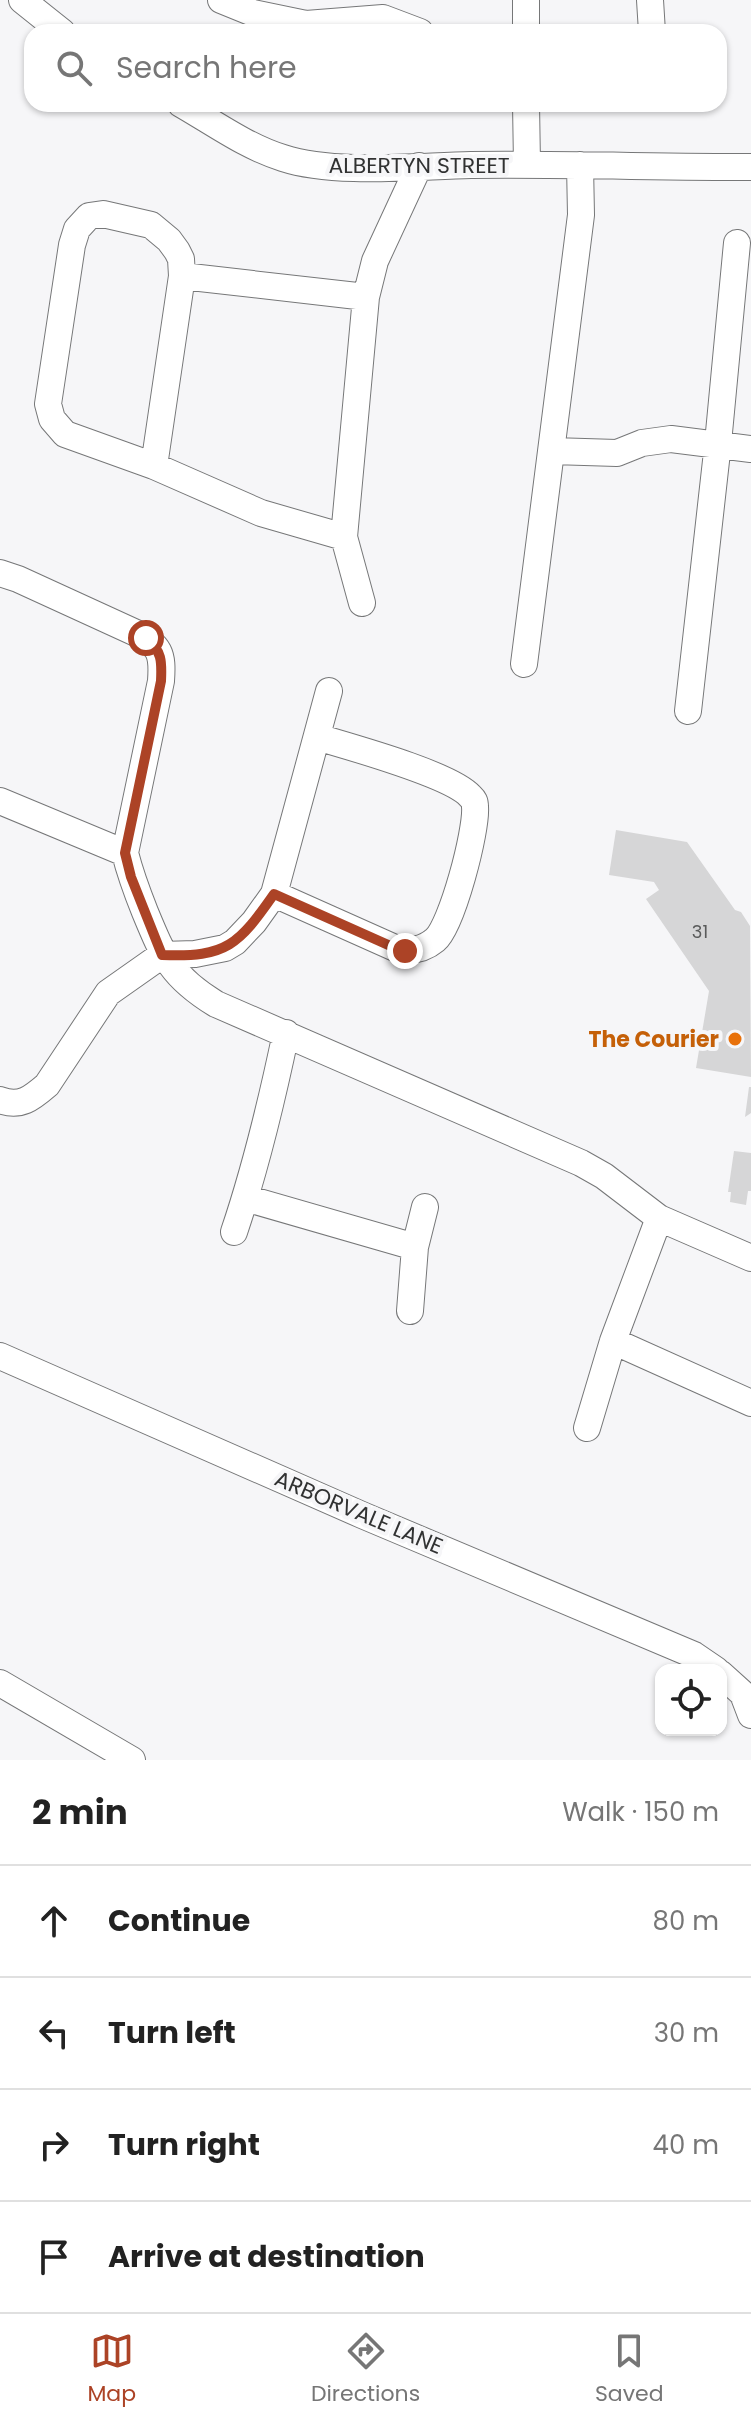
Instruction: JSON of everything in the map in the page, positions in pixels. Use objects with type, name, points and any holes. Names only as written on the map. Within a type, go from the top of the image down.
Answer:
[{"type":"street","points":[[22,0],[52,24]]},
{"type":"street","points":[[221,0],[253,13],[306,24],[384,9],[407,24]]},
{"type":"street","points":[[526,0],[526,24]]},
{"type":"street","points":[[650,0],[652,24]]},
{"type":"street","name":"ALBERTYN STREET","points":[[194,112],[231,134],[282,158],[314,166],[527,164],[751,167]]},
{"type":"street","name":"ALBERTYN STREET","points":[[526,112],[527,164]]},
{"type":"street","points":[[524,664],[581,215],[580,165]]},
{"type":"street","points":[[362,603],[344,537],[366,297],[375,261],[419,166]]},
{"type":"street","points":[[154,466],[182,276],[181,259],[169,240],[151,225],[103,214],[89,216],[77,229],[72,245],[50,395],[49,413],[52,419],[65,434],[154,466],[261,513],[344,537]]},
{"type":"street","points":[[688,711],[737,243]]},
{"type":"street","points":[[182,276],[366,297]]},
{"type":"street","points":[[552,451],[617,453],[642,443],[671,439],[751,449]]},
{"type":"street","points":[[0,573],[136,633],[154,645],[161,655],[161,681],[125,853],[131,877],[162,955],[182,979],[216,1004],[581,1163],[604,1176],[659,1218],[751,1258]]},
{"type":"street","points":[[0,1100],[18,1103],[35,1097],[47,1085],[108,993],[162,955],[182,956],[225,948],[254,922],[274,894],[329,691]]},
{"type":"street","points":[[274,894],[405,951],[421,949],[435,940],[451,914],[473,826],[475,806],[471,797],[434,775],[317,737]]},
{"type":"street","points":[[0,801],[125,853]]},
{"type":"street","points":[[234,1232],[276,1084],[286,1033]]},
{"type":"street","points":[[245,1198],[415,1247]]},
{"type":"street","points":[[410,1311],[415,1247],[425,1207]]},
{"type":"street","points":[[587,1428],[613,1341],[659,1218]]},
{"type":"street","points":[[613,1341],[751,1403]]},
{"type":"street","name":"ARBORVALE LANE","points":[[0,1356],[362,1515],[694,1655],[707,1664]]},
{"type":"street","points":[[727,1679],[743,1694],[751,1715]]},
{"type":"street","points":[[0,1683],[132,1760]]},
{"type":"building","points":[[616,830],[687,842],[750,926],[751,1077],[696,1068],[709,991],[646,899],[659,890],[654,882],[609,875]]},
{"type":"building","points":[[749,1087],[751,1113],[745,1117]]},
{"type":"building","points":[[734,1151],[751,1153],[751,1191],[748,1191],[746,1205],[730,1202],[731,1192],[728,1192]]},
{"type":"place","name":"The Courier","points":[[735,1039]]},
{"type":"route","points":[[146,638],[161,655],[161,681],[125,853],[131,877],[162,955],[182,956],[225,948],[254,922],[274,894],[405,951]]}]
